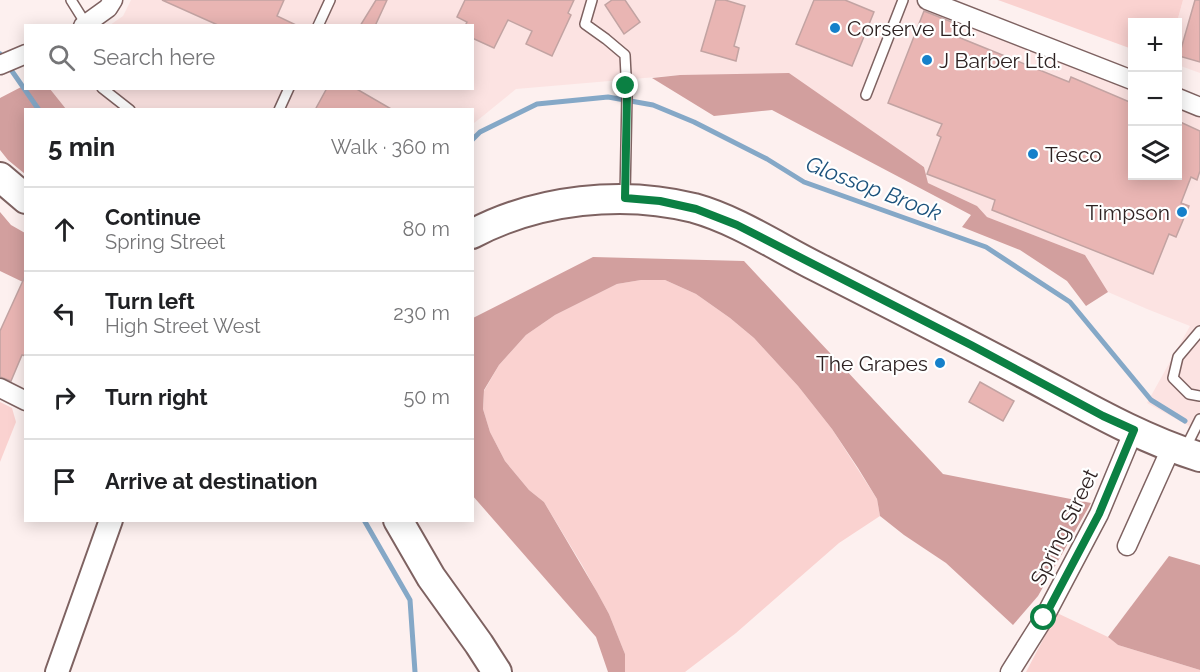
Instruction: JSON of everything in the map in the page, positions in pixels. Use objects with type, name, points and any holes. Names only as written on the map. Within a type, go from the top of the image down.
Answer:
[{"type":"main road","points":[[0,177],[24,197]]},
{"type":"main road","points":[[474,233],[524,214],[559,205],[599,199],[625,198],[660,201],[696,209],[737,225],[971,345],[1103,416],[1186,452]]},
{"type":"main road","points":[[399,522],[431,577],[496,672]]},
{"type":"street","points":[[86,24],[108,8],[113,0]]},
{"type":"street","points":[[927,0],[1128,78]]},
{"type":"street","points":[[0,65],[24,55]]},
{"type":"street","points":[[1182,100],[1200,107]]},
{"type":"street","points":[[0,388],[24,395]]},
{"type":"street","name":"Spring Street","points":[[1010,672],[1044,618],[1099,514],[1134,430]]},
{"type":"street","points":[[1127,546],[1186,452]]},
{"type":"street","points":[[57,672],[110,522]]},
{"type":"lane","points":[[71,0],[84,24]]},
{"type":"lane","points":[[319,24],[330,0]]},
{"type":"lane","points":[[592,0],[585,24],[625,55],[627,95],[625,198]]},
{"type":"lane","points":[[866,95],[903,0]]},
{"type":"lane","points":[[105,90],[127,108]]},
{"type":"lane","points":[[280,108],[288,90]]},
{"type":"lane","points":[[1200,332],[1178,357],[1173,378],[1189,394],[1200,396]]},
{"type":"lane","points":[[1186,452],[1200,420]]},
{"type":"shaded area","points":[[131,0],[952,0],[1128,71],[1128,180],[1182,180],[1182,93],[1200,100],[1200,432],[1147,403],[1190,326],[1108,292],[1085,255],[987,217],[977,206],[928,183],[924,166],[680,75],[516,89],[474,123],[474,108],[65,108],[51,90],[474,90],[474,24],[111,24],[123,16]]},
{"type":"shaded area","points":[[998,0],[1183,0],[1178,18],[1128,18],[1128,48]]},
{"type":"shaded area","points":[[1183,0],[1200,0],[1200,73],[1182,66],[1182,18],[1178,18]]},
{"type":"shaded area","points":[[789,73],[924,167],[928,183],[977,206],[987,217],[1085,255],[1108,292],[1086,306],[1067,281],[1020,250],[962,227],[971,215],[772,110],[714,116],[652,78],[680,75]]},
{"type":"shaded area","points":[[24,86],[24,90],[51,90],[65,108],[24,108],[24,173],[0,150],[0,98]]},
{"type":"shaded area","points":[[0,212],[11,225],[24,232],[24,283],[0,271]]},
{"type":"shaded area","points":[[593,257],[744,261],[943,474],[1091,503],[1038,596],[1013,625],[946,563],[880,516],[877,499],[832,429],[798,386],[754,338],[696,294],[665,280],[641,280],[617,284],[555,315],[526,335],[499,365],[484,390],[483,409],[490,432],[505,461],[529,490],[544,502],[609,614],[625,654],[625,672],[608,672],[596,637],[474,497],[474,317]]},
{"type":"shaded area","points":[[641,280],[665,280],[696,294],[754,338],[798,386],[832,429],[877,499],[880,516],[839,543],[736,633],[685,672],[625,672],[625,654],[609,614],[544,502],[529,490],[505,461],[490,432],[483,409],[484,391],[499,365],[526,335],[555,315],[617,284]]},
{"type":"shaded area","points":[[0,402],[12,408],[16,422],[0,462]]},
{"type":"shaded area","points":[[1169,556],[1200,565],[1200,670],[1118,645],[1108,637]]},
{"type":"shaded area","points":[[1057,613],[1108,637],[1118,645],[1200,670],[1200,672],[1026,672]]},
{"type":"building","points":[[162,0],[284,0],[277,16],[294,24],[216,24]]},
{"type":"building","points":[[376,0],[387,0],[376,24],[361,24]]},
{"type":"building","points":[[465,0],[574,0],[568,13],[571,15],[552,56],[526,44],[532,31],[508,20],[494,48],[474,39],[474,24],[466,24],[467,22],[457,17]]},
{"type":"building","points":[[612,0],[625,0],[640,22],[624,34],[605,5]]},
{"type":"building","points":[[716,0],[725,0],[745,6],[734,46],[739,48],[736,61],[701,51]]},
{"type":"building","name":"Corserve Ltd.","points":[[814,0],[845,0],[874,12],[852,66],[796,44]]},
{"type":"building","points":[[1195,0],[1200,0],[1200,62],[1182,57],[1182,46]]},
{"type":"building","name":"Tesco","points":[[924,11],[962,26],[958,37],[1069,82],[1071,77],[1128,101],[1128,180],[1182,180],[1182,123],[1200,131],[1200,171],[1197,180],[1191,177],[1181,203],[1189,206],[1176,237],[1169,234],[1153,274],[992,210],[995,200],[927,174],[941,137],[937,135],[942,124],[888,103]]},
{"type":"building","points":[[326,90],[358,90],[390,108],[316,108]]},
{"type":"building","points":[[24,278],[24,356],[22,355],[11,381],[0,377],[0,331]]},
{"type":"building","points":[[980,382],[1014,401],[1003,421],[969,402]]},
{"type":"waterway","name":"Glossop Brook","points":[[0,54],[24,88]]},
{"type":"waterway","name":"Glossop Brook","points":[[25,90],[38,108]]},
{"type":"waterway","name":"Glossop Brook","points":[[474,138],[480,132],[537,104],[608,97],[653,105],[694,122],[767,159],[804,182],[986,247],[1070,302],[1151,400],[1185,421]]},
{"type":"waterway","points":[[365,522],[410,600],[415,672]]},
{"type":"place","name":"Corserve Ltd.","points":[[835,28]]},
{"type":"place","name":"J Barber Ltd.","points":[[927,60]]},
{"type":"place","name":"Tesco","points":[[1033,154]]},
{"type":"place","name":"Timpson","points":[[1182,212]]},
{"type":"place","name":"The Grapes","points":[[940,363]]},
{"type":"route","points":[[626,86],[625,198],[660,201],[696,209],[737,225],[1134,430],[1099,514],[1044,618]]}]
